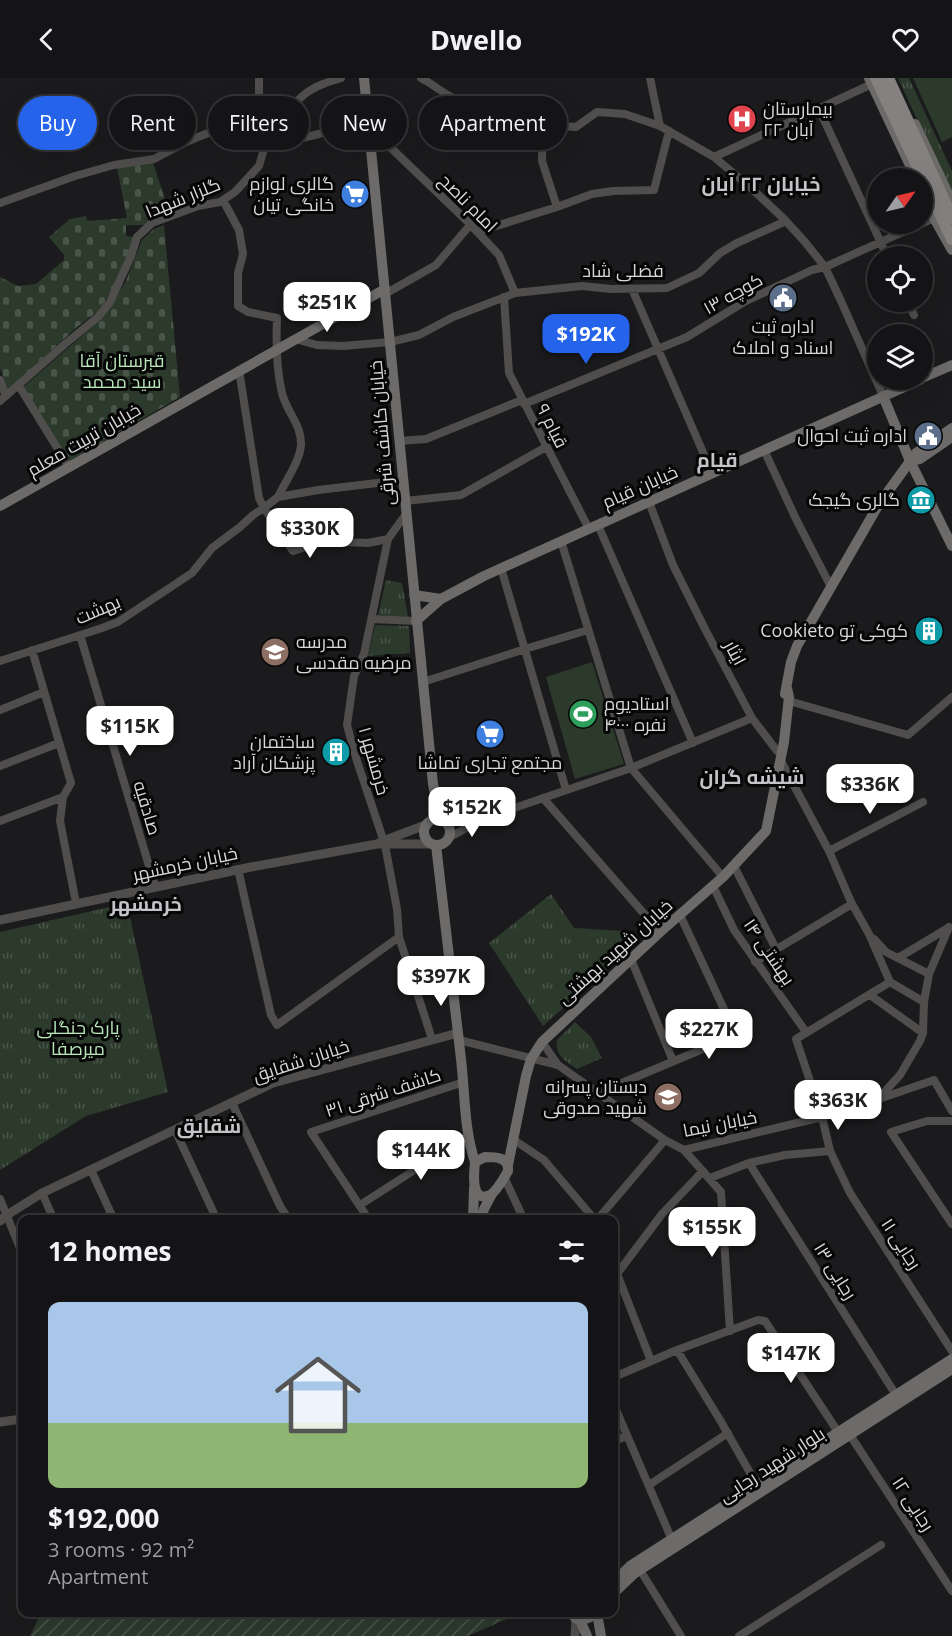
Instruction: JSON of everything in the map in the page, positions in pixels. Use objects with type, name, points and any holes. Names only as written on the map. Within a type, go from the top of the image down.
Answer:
[{"type":"main road","name":"خیابان کاشف شرقی","points":[[364,78],[366,96]]},
{"type":"main road","points":[[888,78],[952,218]]},
{"type":"main road","points":[[894,78],[952,202]]},
{"type":"main road","points":[[872,80],[912,168]]},
{"type":"main road","points":[[872,80],[952,239]]},
{"type":"main road","name":"خیابان کاشف شرقی","points":[[371,150],[435,822]]},
{"type":"main road","points":[[934,218],[952,250]]},
{"type":"main road","name":"خیابان تربیت معلم","points":[[1,505],[372,296],[385,294]]},
{"type":"main road","name":"خیابان قیام","points":[[933,374],[952,365]]},
{"type":"main road","name":"خیابان قیام","points":[[416,621],[441,599],[484,576],[896,390]]},
{"type":"main road","points":[[883,396],[910,461],[952,546]]},
{"type":"main road","points":[[910,461],[916,453],[952,428]]},
{"type":"main road","points":[[910,461],[920,459],[952,437]]},
{"type":"main road","name":"خیابان شهید بهشتی","points":[[779,756],[784,697],[791,662],[797,646],[879,504],[910,461]]},
{"type":"main road","points":[[414,595],[441,599]]},
{"type":"main road","name":"خیابان شهید بهشتی","points":[[508,1165],[526,1076],[531,1059],[542,1042],[723,877],[766,831],[789,701],[787,688]]},
{"type":"main road","points":[[434,844],[445,842],[448,838],[450,831],[446,824],[435,822],[424,831],[434,844],[459,1036],[469,1136],[475,1162],[474,1188],[477,1215]]},
{"type":"main road","points":[[475,1162],[484,1157],[491,1157],[505,1160],[508,1165],[508,1171],[480,1215]]},
{"type":"main road","points":[[474,1188],[482,1196],[492,1194]]},
{"type":"main road","name":"بلوار شهید رجایی","points":[[618,1585],[952,1359]]},
{"type":"main road","name":"بلوار شهید رجایی","points":[[618,1583],[630,1566],[757,1485],[952,1369]]},
{"type":"main road","points":[[576,1617],[586,1636]]},
{"type":"main road","points":[[598,1617],[601,1636]]},
{"type":"street","points":[[259,78],[260,96]]},
{"type":"street","points":[[304,96],[319,85],[341,78]]},
{"type":"street","points":[[420,78],[449,96]]},
{"type":"street","points":[[650,78],[660,126]]},
{"type":"street","points":[[714,157],[819,109],[872,80]]},
{"type":"street","points":[[819,109],[883,246]]},
{"type":"street","points":[[567,126],[576,127],[597,112],[624,114],[660,126],[714,157],[750,187],[786,221],[825,267],[883,396]]},
{"type":"street","points":[[477,232],[592,194],[654,190],[669,131]]},
{"type":"street","points":[[0,203],[75,176],[114,165],[154,159],[208,133]]},
{"type":"street","name":"گلزار شهدا","points":[[3,399],[98,317],[110,302],[131,256],[136,237],[152,223],[198,206],[220,202],[236,192],[259,166],[263,150]]},
{"type":"street","name":"امام ناصح","points":[[393,150],[499,255],[515,293]]},
{"type":"street","points":[[542,150],[542,161],[557,207]]},
{"type":"street","points":[[223,200],[239,230],[242,246],[243,254],[238,273],[238,306],[248,312],[277,318],[276,349],[282,394],[299,429],[301,444],[299,456],[278,497]]},
{"type":"street","name":"کوچه ۱۳","points":[[399,441],[426,439],[658,350],[687,337],[744,302],[934,218]]},
{"type":"street","name":"فضلی شاد","points":[[294,339],[317,345],[357,346],[390,342],[419,334],[453,317],[515,293],[582,286],[611,289],[667,288],[699,273],[720,253],[737,243],[786,221]]},
{"type":"street","points":[[385,294],[436,265],[470,225]]},
{"type":"street","points":[[632,289],[712,473]]},
{"type":"street","name":"قیام ۹","points":[[504,297],[509,372],[546,447],[593,527],[645,633],[693,743]]},
{"type":"street","points":[[240,370],[259,498],[293,551],[325,541],[368,543],[388,539],[406,514]]},
{"type":"street","points":[[0,380],[3,399]]},
{"type":"street","points":[[19,386],[69,467]]},
{"type":"street","points":[[405,501],[461,495],[546,447]]},
{"type":"street","points":[[764,450],[831,587]]},
{"type":"street","points":[[278,497],[403,480]]},
{"type":"street","name":"بهشت","points":[[0,661],[118,622],[183,579],[198,567],[212,548],[278,497]]},
{"type":"street","name":"ایثار","points":[[649,502],[673,565],[752,718],[779,756],[869,934]]},
{"type":"street","name":"خرمشهر ۱","points":[[388,539],[364,654],[354,676],[347,725],[382,843],[398,909],[399,937],[432,1039]]},
{"type":"street","points":[[561,541],[631,768],[723,877]]},
{"type":"street","points":[[368,543],[384,557]]},
{"type":"street","points":[[501,568],[566,790]]},
{"type":"street","points":[[372,619],[416,621]]},
{"type":"street","points":[[423,682],[588,630]]},
{"type":"street","name":"صادقیه","points":[[80,635],[155,886]]},
{"type":"street","points":[[32,650],[71,783],[63,797],[60,821],[76,903]]},
{"type":"street","points":[[0,710],[44,692]]},
{"type":"street","points":[[789,701],[908,735],[952,697]]},
{"type":"street","points":[[448,838],[485,818],[631,768],[752,718]]},
{"type":"street","points":[[0,766],[59,743]]},
{"type":"street","points":[[0,821],[63,797]]},
{"type":"street","points":[[543,798],[660,932]]},
{"type":"street","points":[[829,851],[923,802]]},
{"type":"street","points":[[382,843],[435,822],[485,818]]},
{"type":"street","points":[[382,843],[434,844]]},
{"type":"street","name":"خیابان خرمشهر","points":[[0,920],[238,869],[382,843]]},
{"type":"street","points":[[734,866],[776,949]]},
{"type":"street","points":[[238,869],[271,1015],[277,1025],[399,937]]},
{"type":"street","name":"بهشتی ۱۴","points":[[713,886],[734,930],[806,1032]]},
{"type":"street","points":[[755,962],[852,904]]},
{"type":"street","points":[[598,1093],[736,1035],[680,915]]},
{"type":"street","points":[[898,958],[949,928],[952,941]]},
{"type":"street","name":"خیابان نیما","points":[[542,1042],[558,1065],[665,1140],[684,1150],[822,1117],[878,1099],[900,1075],[917,1047],[922,1033],[929,974],[949,928]]},
{"type":"street","points":[[869,934],[886,952],[929,974]]},
{"type":"street","points":[[869,934],[890,982],[924,1002]]},
{"type":"street","points":[[631,959],[673,1061]]},
{"type":"street","points":[[806,1032],[890,982]]},
{"type":"street","points":[[870,995],[922,1033]]},
{"type":"street","name":"رجایی ۱۱","points":[[806,1032],[796,1039],[822,1117],[830,1150],[850,1193],[952,1351]]},
{"type":"street","name":"خیابان شقایق","points":[[3,1218],[42,1193],[273,1083],[432,1039],[459,1036]]},
{"type":"street","name":"خیابان نیما","points":[[459,1036],[531,1059],[558,1065]]},
{"type":"street","points":[[878,1099],[934,1080],[952,1111]]},
{"type":"street","name":"کاشف شرقی ۳۱","points":[[360,1205],[311,1132],[464,1082]]},
{"type":"street","points":[[232,1103],[286,1215]]},
{"type":"street","points":[[952,1121],[927,1121],[891,1132],[952,1224]]},
{"type":"street","points":[[175,1130],[215,1215]]},
{"type":"street","points":[[366,1215],[360,1205],[469,1136]]},
{"type":"street","points":[[514,1140],[544,1160],[592,1215]]},
{"type":"street","points":[[600,1215],[665,1140]]},
{"type":"street","points":[[618,1375],[677,1350],[730,1331],[721,1192],[684,1150]]},
{"type":"street","points":[[710,1178],[749,1163],[785,1155],[830,1150]]},
{"type":"street","name":"رجایی ۱۳","points":[[749,1163],[896,1395]]},
{"type":"street","points":[[91,1170],[112,1215]]},
{"type":"street","points":[[618,1271],[662,1214],[703,1171]]},
{"type":"street","points":[[504,1177],[522,1215]]},
{"type":"street","points":[[42,1193],[52,1215]]},
{"type":"street","points":[[0,1199],[3,1218],[18,1246]]},
{"type":"street","points":[[618,1282],[651,1361]]},
{"type":"street","name":"رجایی ۱۲","points":[[730,1331],[758,1320],[765,1321],[952,1591]]},
{"type":"street","points":[[677,1350],[757,1485]]},
{"type":"street","points":[[618,1415],[672,1540]]},
{"type":"street","points":[[0,1418],[18,1417]]},
{"type":"street","points":[[0,1422],[18,1418]]},
{"type":"street","points":[[648,1485],[728,1433]]},
{"type":"street","points":[[618,1439],[627,1436]]},
{"type":"street","points":[[739,1636],[881,1545]]},
{"type":"street","points":[[640,1570],[681,1636]]},
{"type":"street","points":[[575,1636],[576,1617]]},
{"type":"green space","points":[[898,78],[909,78],[952,171],[952,195]]},
{"type":"green space","points":[[913,78],[952,78],[952,137],[942,142]]},
{"type":"green space","name":"قبرستان آقا سید محمد","points":[[153,162],[169,212],[160,220],[149,224],[126,225],[126,236],[135,237],[115,284],[104,303],[96,313],[77,327],[8,390],[0,368],[0,277],[18,286],[36,284],[64,260],[64,255],[49,237],[70,219],[86,216],[87,221],[127,218],[117,168]]},
{"type":"green space","name":"قبرستان آقا سید محمد","points":[[164,225],[180,397],[68,462],[22,388],[98,322],[126,281],[142,240],[154,229]]},
{"type":"green space","points":[[386,580],[402,583],[408,617],[378,615]]},
{"type":"green space","points":[[375,625],[409,626],[410,653],[368,656]]},
{"type":"green space","name":"استادیوم ۴۰۰۰ نفره","points":[[592,662],[624,764],[575,779],[546,677]]},
{"type":"green space","points":[[551,894],[574,928],[622,931],[633,946],[543,1026],[489,943]]},
{"type":"green space","name":"پارک جنگلی میرصفا","points":[[127,903],[168,1092],[86,1116],[0,1170],[0,932]]},
{"type":"green space","points":[[575,1022],[591,1037],[602,1058],[577,1069],[559,1054],[557,1046],[557,1040]]},
{"type":"green space","points":[[39,1617],[511,1617],[468,1636],[30,1636]]},
{"type":"place","name":"بیمارستان ۲۲ آبان","points":[[742,119]]},
{"type":"place","name":"گالری لوازم خانگی تیان","points":[[355,194]]},
{"type":"place","name":"اداره ثبت اسناد و املاک","points":[[783,298]]},
{"type":"place","name":"اداره ثبت احوال","points":[[928,436]]},
{"type":"place","name":"گالری گیجک","points":[[921,500]]},
{"type":"place","name":"Cookieto کوکی تو","points":[[929,631]]},
{"type":"place","name":"مدرسه مرضیه مقدسی","points":[[275,652]]},
{"type":"place","name":"استادیوم ۴۰۰۰ نفره","points":[[583,714]]},
{"type":"place","name":"مجتمع تجاری تماشا","points":[[490,734]]},
{"type":"place","name":"ساختمان پزشکان آراد","points":[[336,752]]},
{"type":"place","name":"دبستان پسرانه شهید صدوقی","points":[[668,1097]]},
{"type":"district","name":"خیابان ۲۲ آبان","points":[[761,184]]},
{"type":"district","name":"قیام","points":[[717,460]]},
{"type":"district","name":"شیشه گران","points":[[752,777]]},
{"type":"district","name":"خرمشهر","points":[[146,904]]},
{"type":"district","name":"شقایق","points":[[209,1126]]}]
